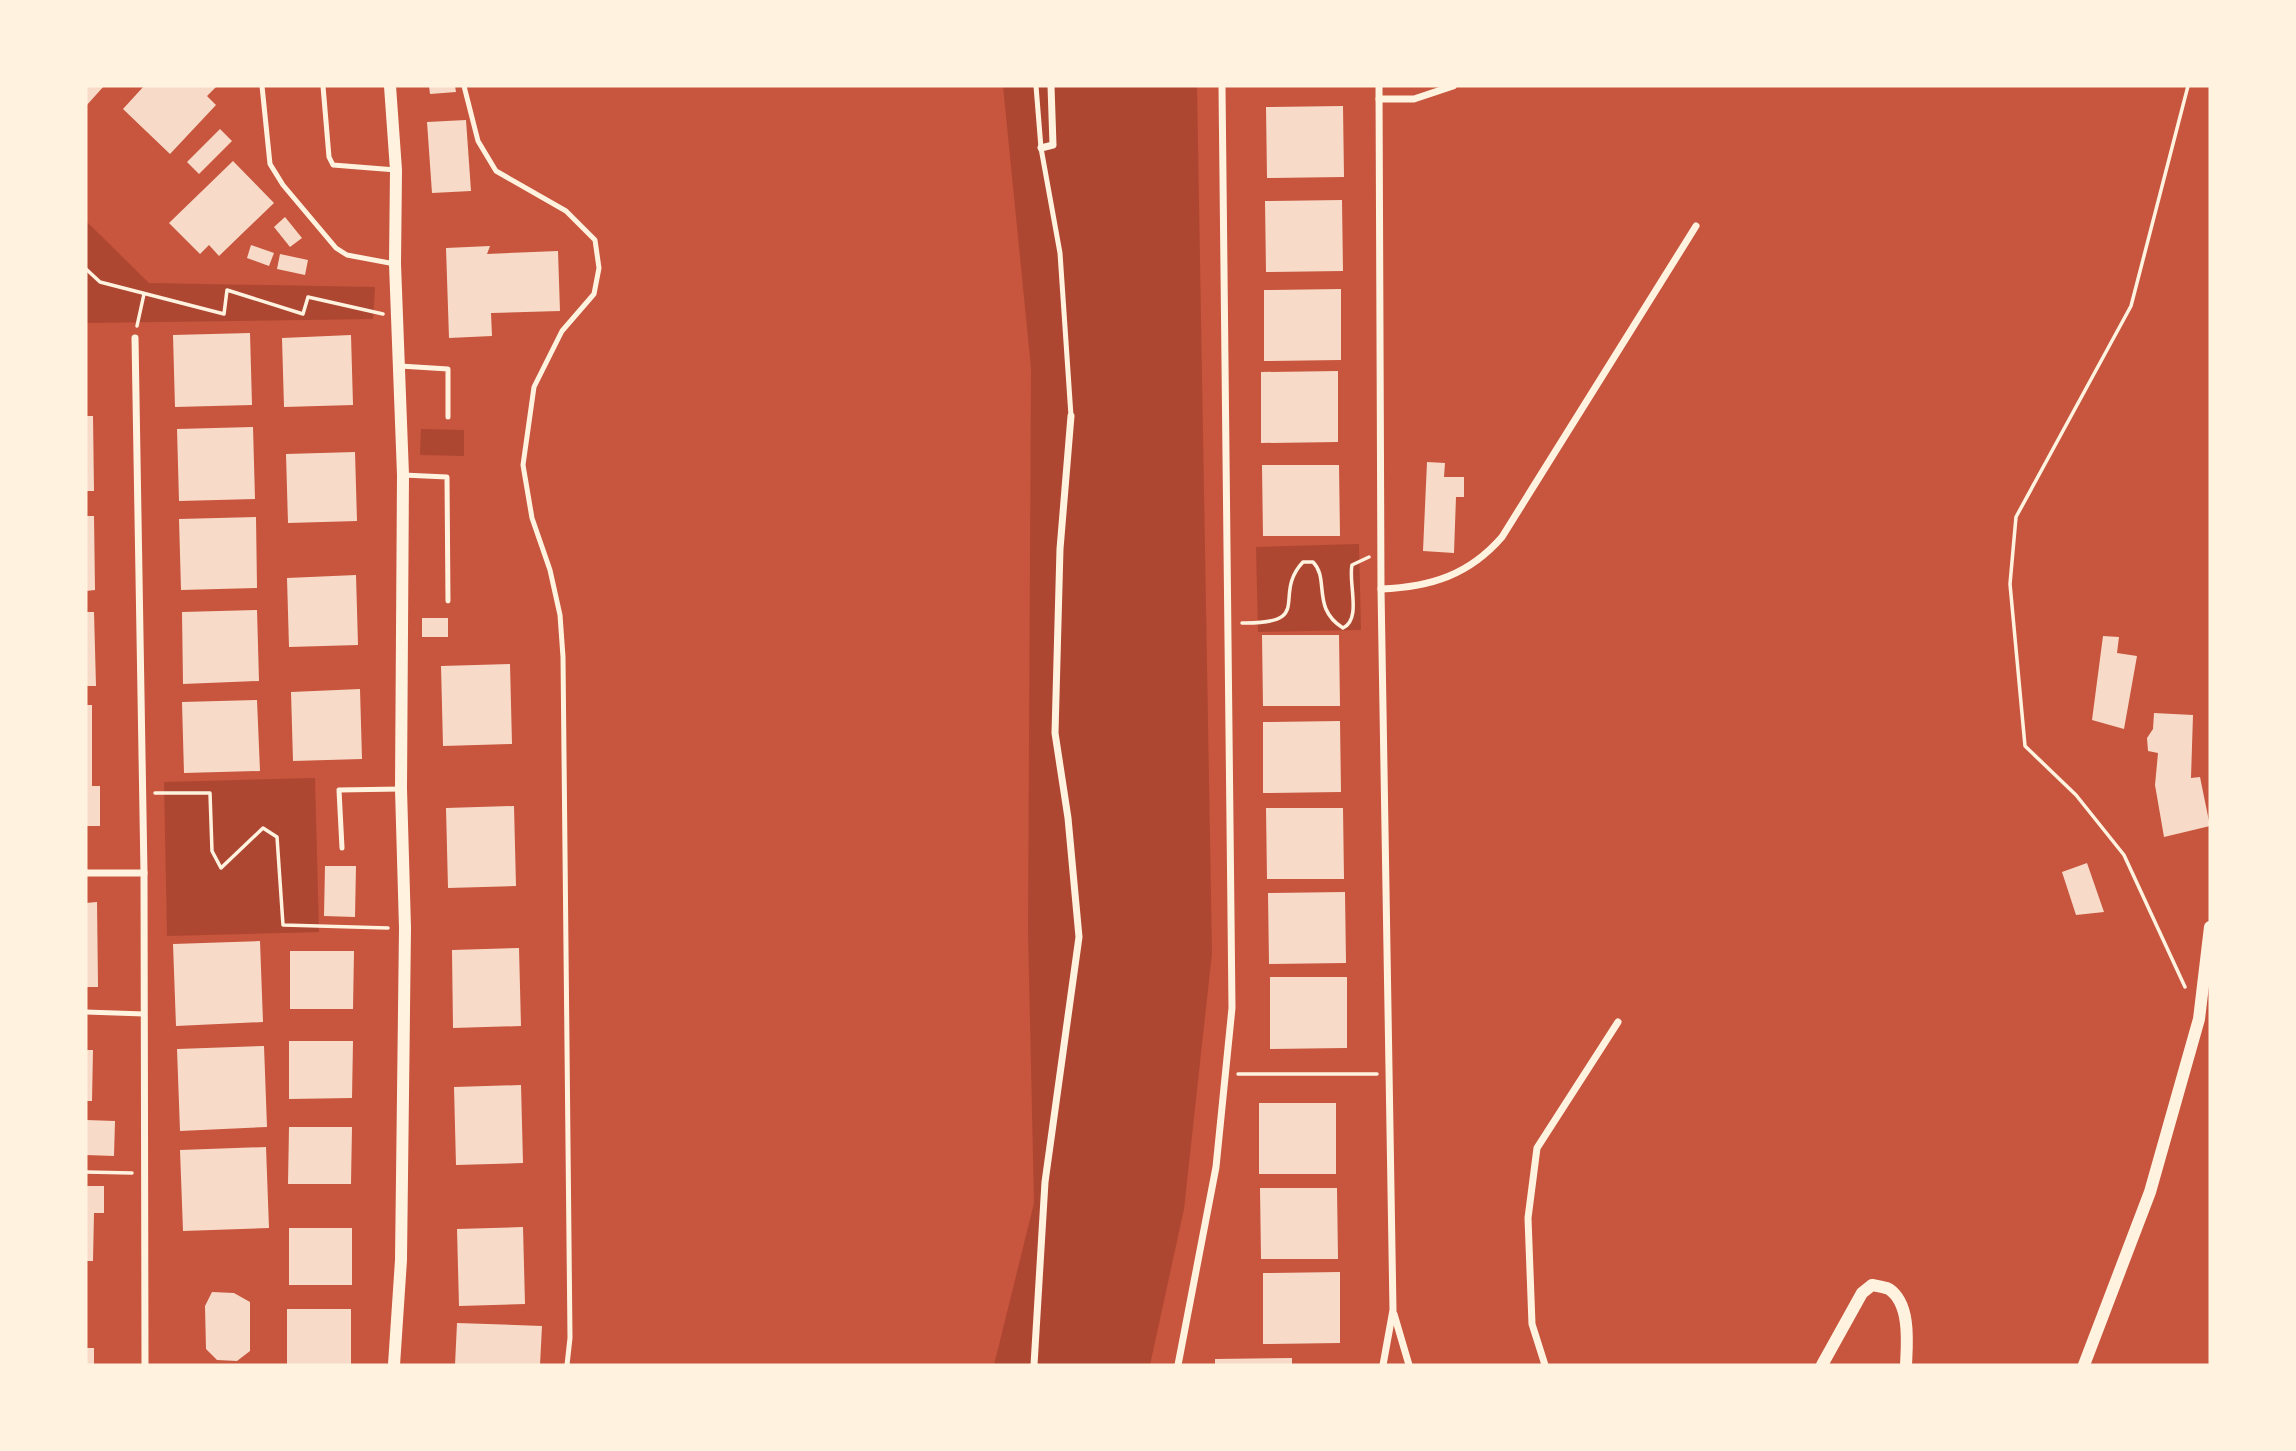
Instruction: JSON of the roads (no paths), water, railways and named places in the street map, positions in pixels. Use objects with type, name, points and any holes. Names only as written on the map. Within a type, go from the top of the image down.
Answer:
[{"type":"street","points":[[390,86],[396,170],[402,475],[401,789],[405,928],[401,1260],[394,1365]]},
{"type":"street","points":[[1041,148],[1053,145],[1051,86]]},
{"type":"street","points":[[1178,1365],[1206,1232],[1227,1074],[1233,967],[1222,86]]},
{"type":"street","points":[[1379,86],[1381,589],[1393,1310],[1383,1365]]},
{"type":"street","points":[[1379,99],[1414,99],[1453,86]]},
{"type":"street","points":[[1381,589],[1409,588],[1447,579],[1471,567],[1502,537],[1696,226]]},
{"type":"street","points":[[135,338],[144,873],[145,1365]]},
{"type":"street","points":[[1034,1365],[1045,1182],[1079,937],[1068,818],[1055,733],[1060,549],[1071,416]]},
{"type":"street","points":[[86,873],[144,873]]},
{"type":"street","points":[[2084,1365],[2150,1192],[2199,1019],[2210,927]]},
{"type":"street","points":[[1545,1365],[1532,1324],[1528,1218],[1537,1148],[1618,1022]]},
{"type":"street","points":[[1822,1365],[1862,1293],[1872,1285],[1889,1289],[1902,1307],[1907,1338],[1906,1365]]},
{"type":"street","points":[[1393,1310],[1409,1365]]},
{"type":"lane","points":[[262,86],[270,164],[282,185],[336,248],[347,255],[396,264]]},
{"type":"lane","points":[[323,86],[329,157],[333,165],[396,170]]},
{"type":"lane","points":[[464,86],[478,141],[496,171],[566,211],[595,240],[599,268],[594,294],[562,331],[534,387],[523,465],[532,518],[550,570],[560,615],[563,657],[570,1338],[567,1365]]},
{"type":"lane","points":[[1036,86],[1041,148],[1060,253],[1067,323],[1071,416]]},
{"type":"lane","points":[[400,366],[448,369],[448,417]]},
{"type":"lane","points":[[402,475],[447,477],[448,601]]},
{"type":"lane","points":[[342,848],[340,790],[401,789]]},
{"type":"lane","points":[[86,1013],[144,1014]]}]
